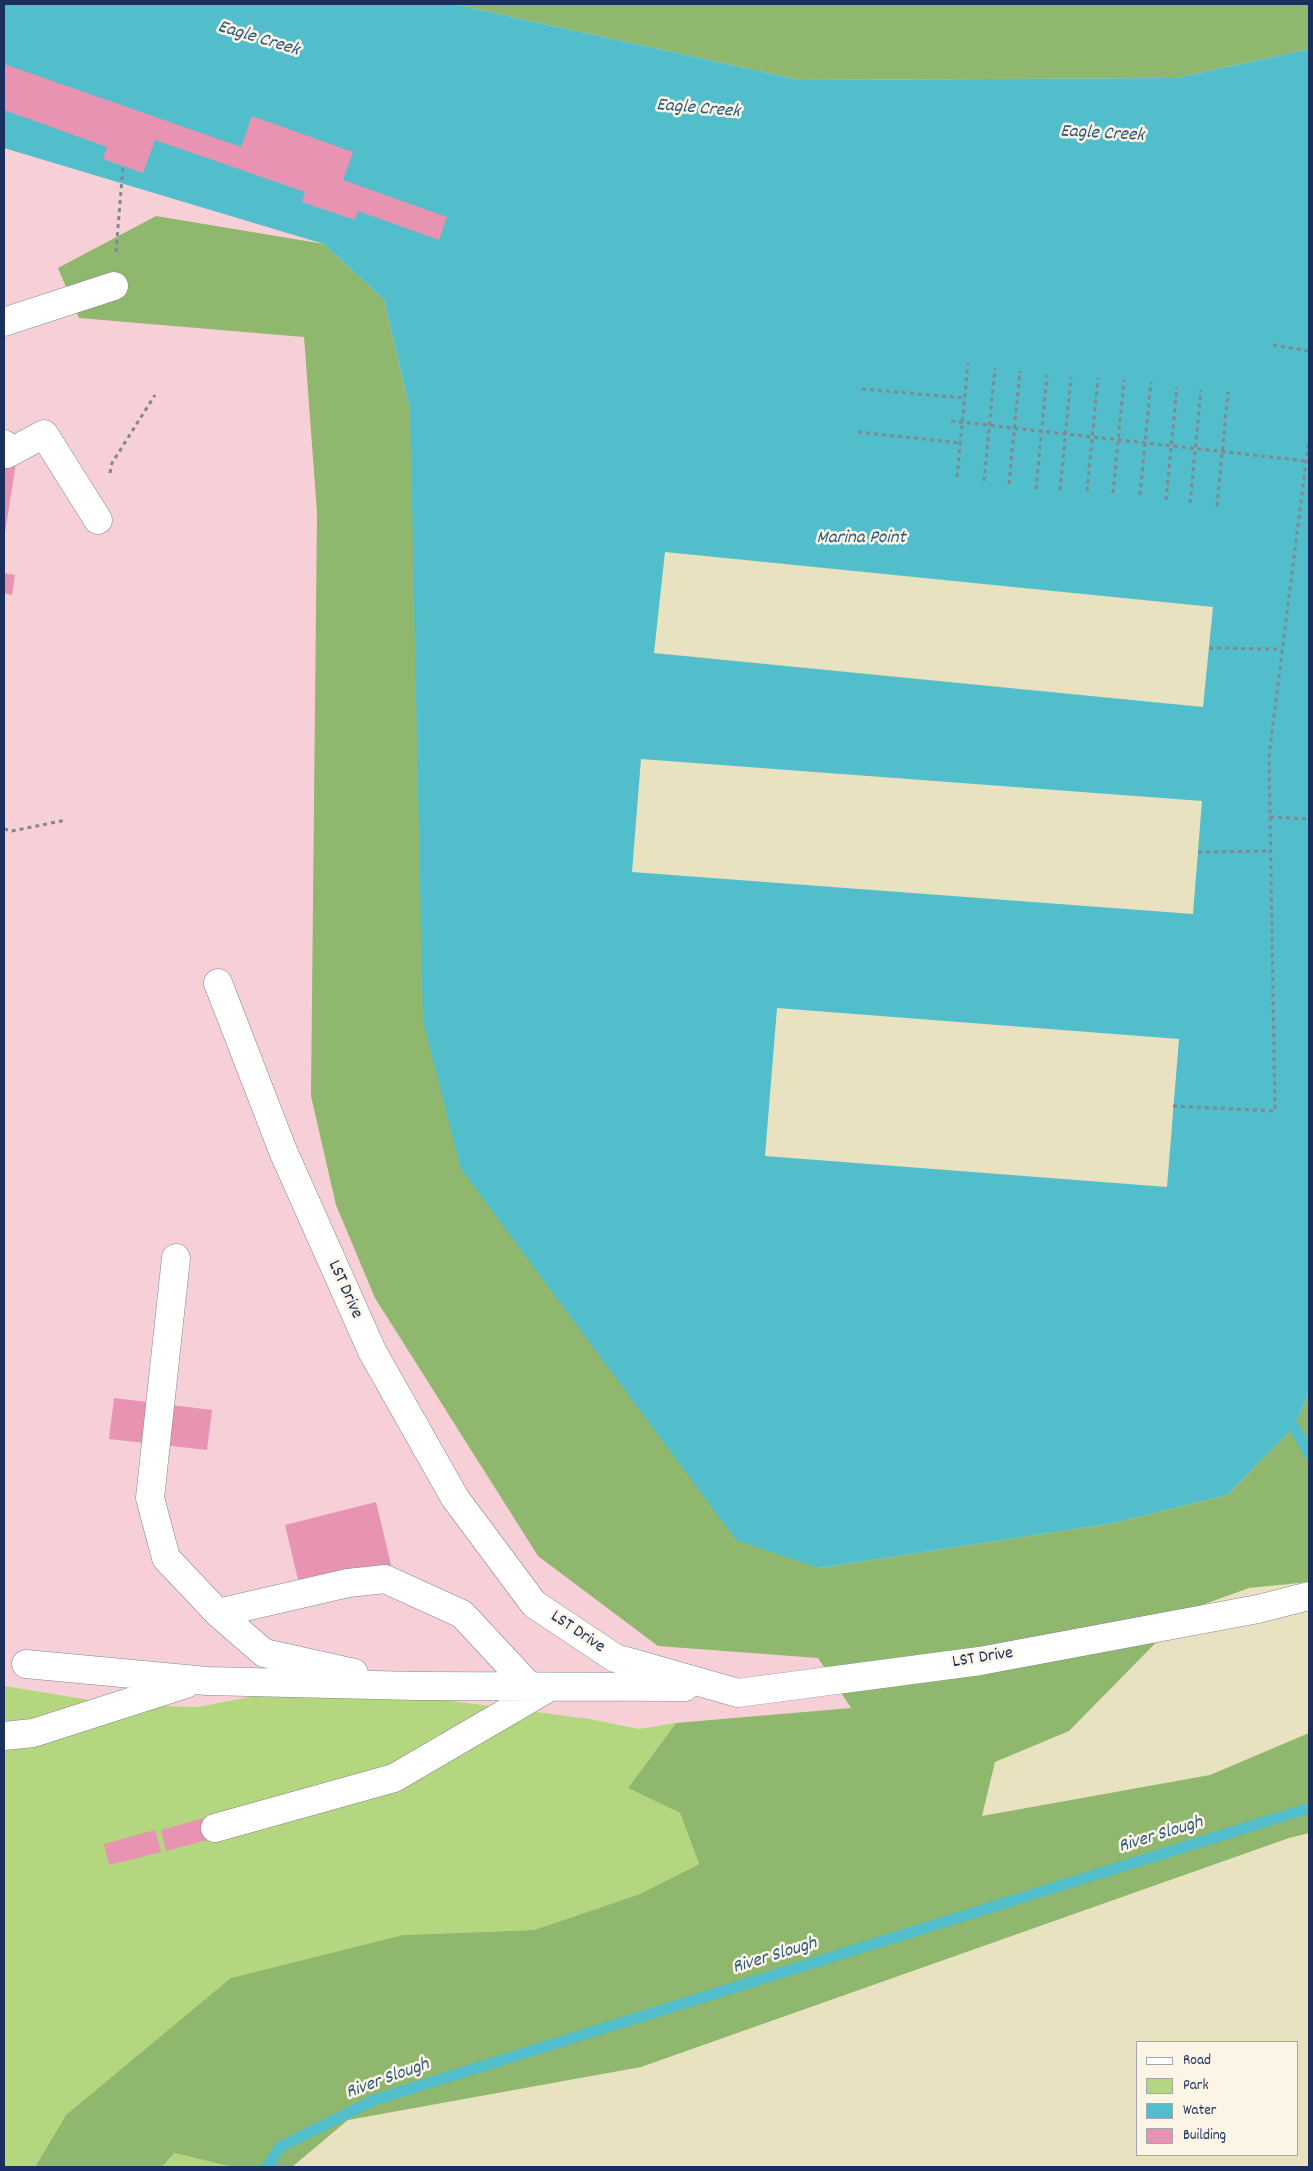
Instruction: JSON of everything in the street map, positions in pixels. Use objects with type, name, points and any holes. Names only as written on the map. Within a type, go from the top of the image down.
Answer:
[{"type":"street","points":[[4,322],[114,286]]},
{"type":"street","points":[[4,444],[7,454],[44,434],[98,520]]},
{"type":"street","name":"LST Drive","points":[[218,983],[283,1151],[372,1351],[455,1498],[534,1604],[615,1658],[738,1693],[980,1661],[1258,1608],[1309,1596]]},
{"type":"street","points":[[176,1258],[150,1498],[166,1558],[218,1613],[264,1653],[416,1686]]},
{"type":"street","points":[[218,1613],[348,1583],[385,1579],[462,1614],[541,1687]]},
{"type":"street","points":[[26,1664],[197,1680],[416,1686],[719,1687]]},
{"type":"street","points":[[4,1736],[33,1733],[197,1680]]},
{"type":"street","points":[[215,1828],[394,1778],[541,1687]]},
{"type":"path","points":[[114,286],[123,166]]},
{"type":"path","points":[[1273,345],[1309,351]]},
{"type":"path","points":[[956,477],[968,363]]},
{"type":"path","points":[[984,481],[994,368]]},
{"type":"path","points":[[1009,484],[1020,371]]},
{"type":"path","points":[[1036,489],[1047,375]]},
{"type":"path","points":[[1060,490],[1071,376]]},
{"type":"path","points":[[1087,492],[1098,378]]},
{"type":"path","points":[[1113,493],[1124,380]]},
{"type":"path","points":[[1140,495],[1151,382]]},
{"type":"path","points":[[1166,500],[1177,387]]},
{"type":"path","points":[[862,389],[964,398]]},
{"type":"path","points":[[1190,503],[1201,390]]},
{"type":"path","points":[[1217,506],[1228,392]]},
{"type":"path","points":[[98,520],[112,463],[154,395]]},
{"type":"path","points":[[951,421],[1306,461]]},
{"type":"path","points":[[858,432],[960,443]]},
{"type":"path","points":[[1174,1106],[1275,1111],[1268,756],[1309,438]]},
{"type":"path","points":[[1209,648],[1282,649]]},
{"type":"path","points":[[1270,817],[1309,819]]},
{"type":"path","points":[[4,829],[12,831],[66,820]]},
{"type":"path","points":[[1198,852],[1270,851]]},
{"type":"shaded area","points":[[4,16],[450,297],[156,216],[58,268],[79,318],[304,336],[317,512],[658,1646],[818,1658],[851,1708],[676,1723],[639,1729],[590,1719],[337,1686],[290,1689],[198,1707],[120,1705],[4,1686]]},
{"type":"green space","points":[[453,4],[1309,4],[1309,49],[1176,78],[800,80]]},
{"type":"green space","points":[[156,216],[324,244],[384,300],[410,409],[819,1568],[1114,1523],[1227,1495],[1294,1427],[1309,1393],[1309,1582],[1249,1588],[1188,1610],[1069,1731],[995,1762],[982,1816],[1210,1775],[1309,1733],[1309,1833],[1289,1838],[641,2067],[348,2120],[292,2167],[233,2167],[174,2153],[162,2167],[35,2167],[66,2115],[231,1978],[403,1935],[534,1930],[640,1894],[699,1864],[680,1813],[628,1788],[676,1723],[851,1708],[818,1658],[658,1646],[538,1556],[375,1298],[336,1205],[311,1096],[317,512],[304,337],[79,318],[58,268]]},
{"type":"green space","points":[[4,1686],[120,1705],[198,1707],[290,1689],[337,1686],[590,1719],[639,1729],[676,1723],[628,1788],[680,1813],[699,1864],[640,1894],[534,1930],[403,1935],[66,2115],[35,2167],[4,2167]]},
{"type":"green space","points":[[174,2153],[233,2167],[162,2167]]},
{"type":"water","name":"Marina Point","points":[[4,4],[453,4],[800,80],[1176,78],[1309,49],[1309,1393],[1294,1427],[1227,1495],[1114,1523],[819,1568],[736,1540],[461,1169],[423,1021],[410,409],[384,300],[324,244],[4,148]]},
{"type":"pier","points":[[665,552],[1213,607],[1203,707],[654,653]]},
{"type":"pier","points":[[641,759],[1202,801],[1193,914],[632,872]]},
{"type":"pier","points":[[777,1008],[1179,1039],[1167,1187],[765,1156]]},
{"type":"building","points":[[4,64],[241,147],[252,116],[353,152],[343,180],[447,217],[439,240],[358,211],[355,220],[302,202],[305,192],[155,140],[143,173],[103,159],[107,147],[4,110]]},
{"type":"building","points":[[4,454],[17,456],[5,533],[4,533]]},
{"type":"building","points":[[4,573],[15,575],[12,595],[4,593]]},
{"type":"building","points":[[114,1398],[212,1410],[207,1450],[109,1439]]},
{"type":"building","points":[[376,1502],[392,1569],[301,1592],[285,1525]]},
{"type":"building","points":[[212,1816],[218,1837],[166,1851],[161,1830]]},
{"type":"building","points":[[155,1830],[161,1852],[109,1865],[104,1844]]},
{"type":"waterway","points":[[1294,1427],[1309,1454]]},
{"type":"waterway","name":"River Slough","points":[[267,2167],[280,2147],[374,2100],[1309,1808]]},
{"type":"water label","name":"Eagle Creek","points":[[258,40]]},
{"type":"water label","name":"Eagle Creek","points":[[698,110]]},
{"type":"water label","name":"Eagle Creek","points":[[1102,135]]}]
